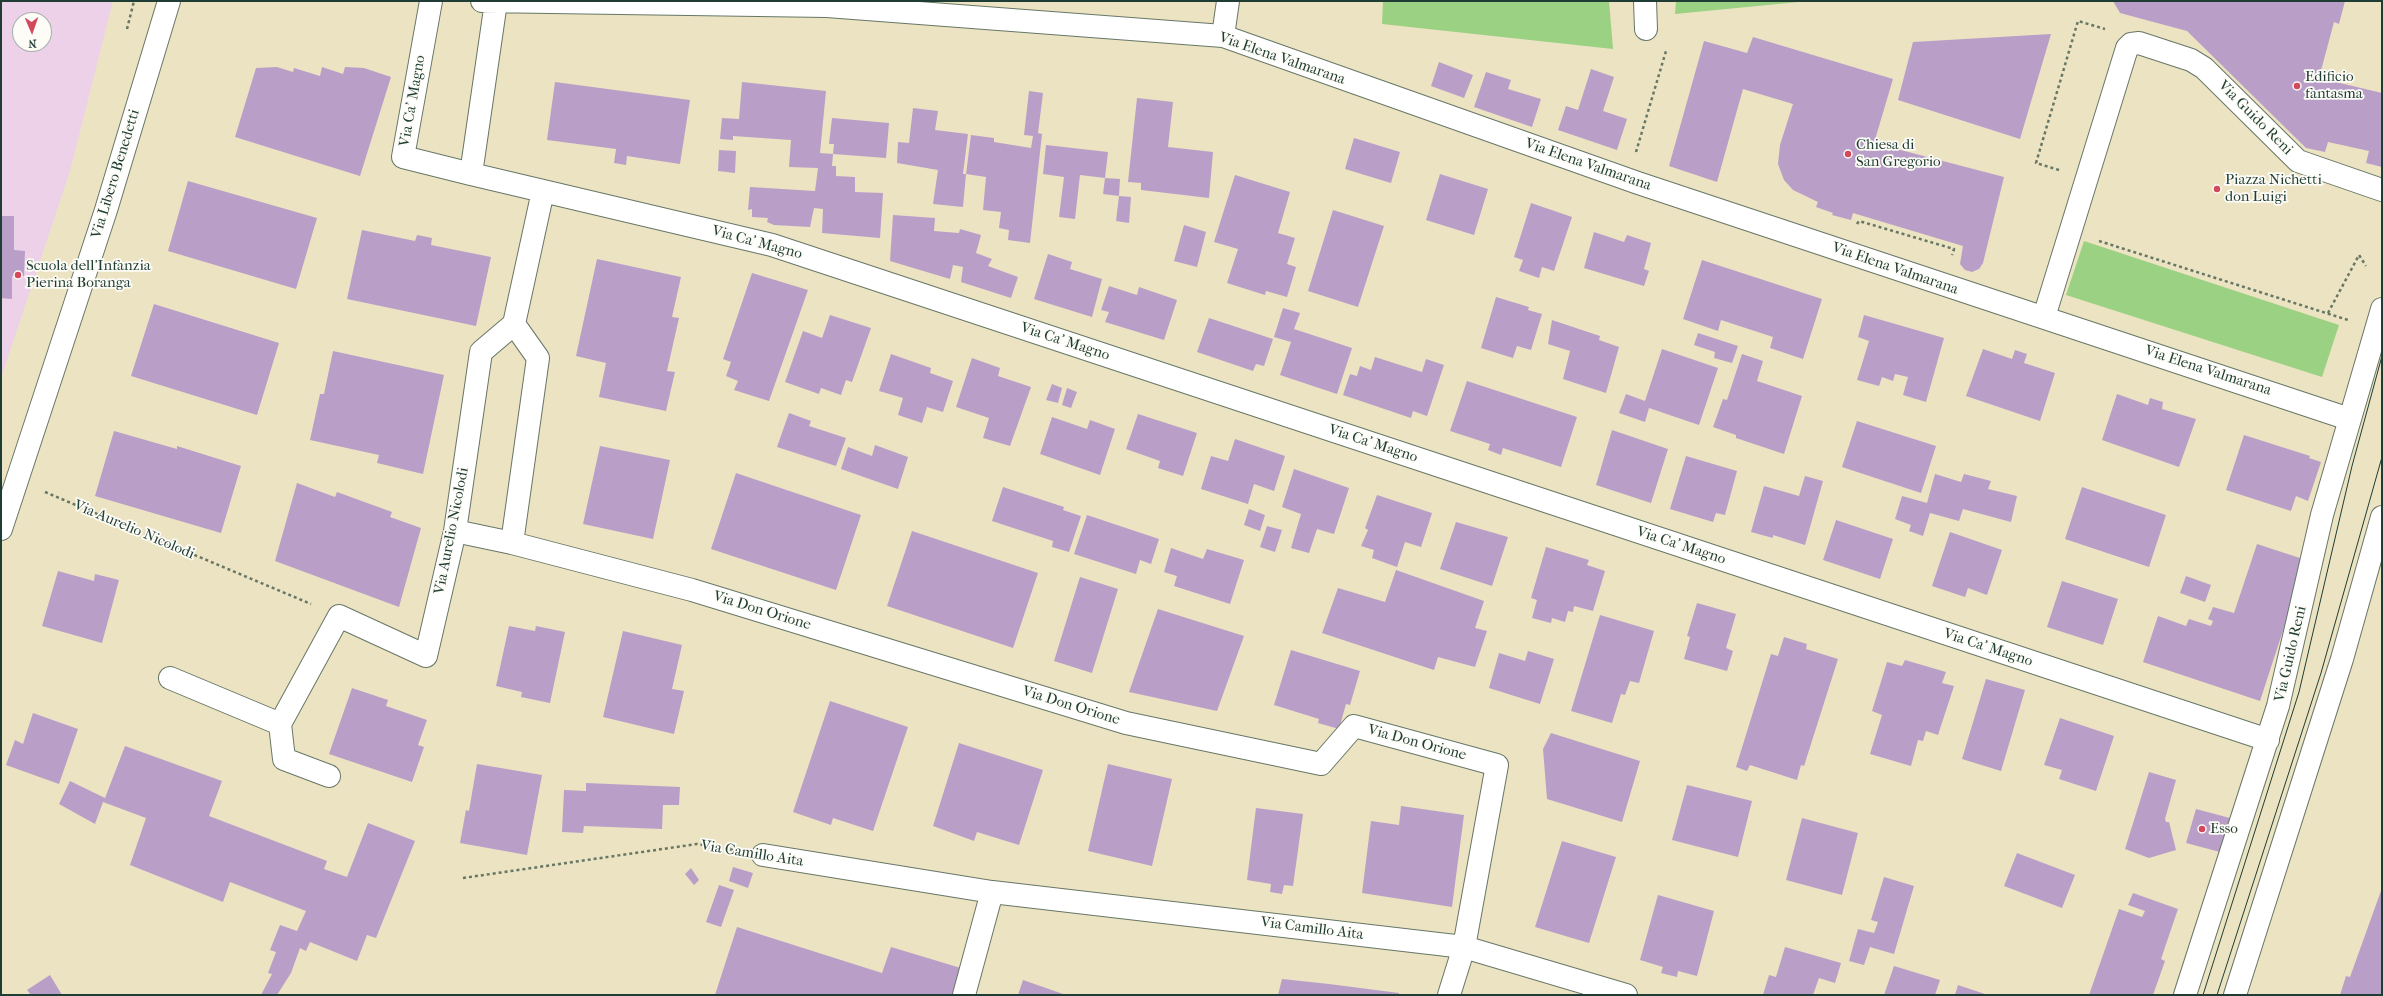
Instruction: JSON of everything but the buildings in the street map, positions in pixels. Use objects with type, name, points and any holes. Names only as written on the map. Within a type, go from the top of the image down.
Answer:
[{"type":"street","name":"Via Libero Benedetti","points":[[2,522],[18,481],[106,210],[169,1]]},
{"type":"street","name":"Via Ca' Magno","points":[[431,1],[403,157],[772,245],[2268,740]]},
{"type":"street","name":"Via Elena Valmarana","points":[[482,1],[828,3],[1223,36],[1638,183],[2349,419]]},
{"type":"street","points":[[1223,36],[1228,1]]},
{"type":"street","points":[[1645,1],[1646,29]]},
{"type":"street","points":[[471,174],[496,2]]},
{"type":"street","name":"Via Guido Reni","points":[[2131,44],[2139,43],[2191,60],[2204,68],[2298,161],[2382,190]]},
{"type":"street","points":[[2044,317],[2127,48],[2131,44]]},
{"type":"street","points":[[512,543],[538,358],[514,324],[543,191]]},
{"type":"street","name":"Via Guido Reni","points":[[2185,995],[2268,740],[2290,660],[2322,514],[2382,308]]},
{"type":"street","name":"Via Aurelio Nicolodi","points":[[339,616],[426,656],[456,531],[481,352],[514,324]]},
{"type":"street","points":[[2235,995],[2342,659],[2382,517]]},
{"type":"street","name":"Via Don Orione","points":[[456,531],[512,543],[692,590],[1126,723],[1321,764],[1354,726],[1498,766],[1464,947]]},
{"type":"street","points":[[329,776],[284,759],[280,724],[339,616]]},
{"type":"street","points":[[170,678],[280,724]]},
{"type":"street","name":"Via Camillo Aita","points":[[763,855],[992,892],[1464,947],[1626,995]]},
{"type":"street","points":[[964,995],[992,892]]},
{"type":"street","points":[[1449,995],[1464,947]]},
{"type":"path","points":[[2065,172],[2036,163],[2078,21],[2129,36],[2131,44]]},
{"type":"path","points":[[1635,153],[1665,56],[1666,42],[1662,32],[1646,29]]},
{"type":"path","points":[[1856,227],[1858,221],[1954,249],[1949,262]]},
{"type":"path","points":[[2093,239],[2340,316]]},
{"type":"path","points":[[2328,313],[2360,255],[2366,266]]},
{"type":"path","name":"Via Aurelio Nicolodi","points":[[18,481],[339,616]]},
{"type":"path","name":"Via Camillo Aita","points":[[464,878],[698,844],[763,855]]},
{"type":"shaded area","name":"Scuola dell'Infanzia Pierina Boranga","points":[[1,1],[113,1],[70,171],[1,378]]},
{"type":"green space","points":[[1383,1],[1609,1],[1613,49],[1382,24]]},
{"type":"green space","points":[[1676,1],[1809,1],[1675,14]]},
{"type":"green space","points":[[2084,241],[2339,325],[2322,377],[2066,295]]},
{"type":"tram line","points":[[2203,995],[2299,692],[2352,466],[2382,356]]},
{"type":"tram line","points":[[2217,995],[2321,673],[2382,457]]},
{"type":"place","name":"Edificio fantasma","points":[[2297,86]]},
{"type":"place","name":"Chiesa di San Gregorio","points":[[1848,154]]},
{"type":"place","name":"Piazza Nichetti don Luigi","points":[[2217,189]]},
{"type":"place","name":"Scuola dell'Infanzia Pierina Boranga","points":[[18,275]]},
{"type":"place","name":"Esso","points":[[2202,829]]}]
